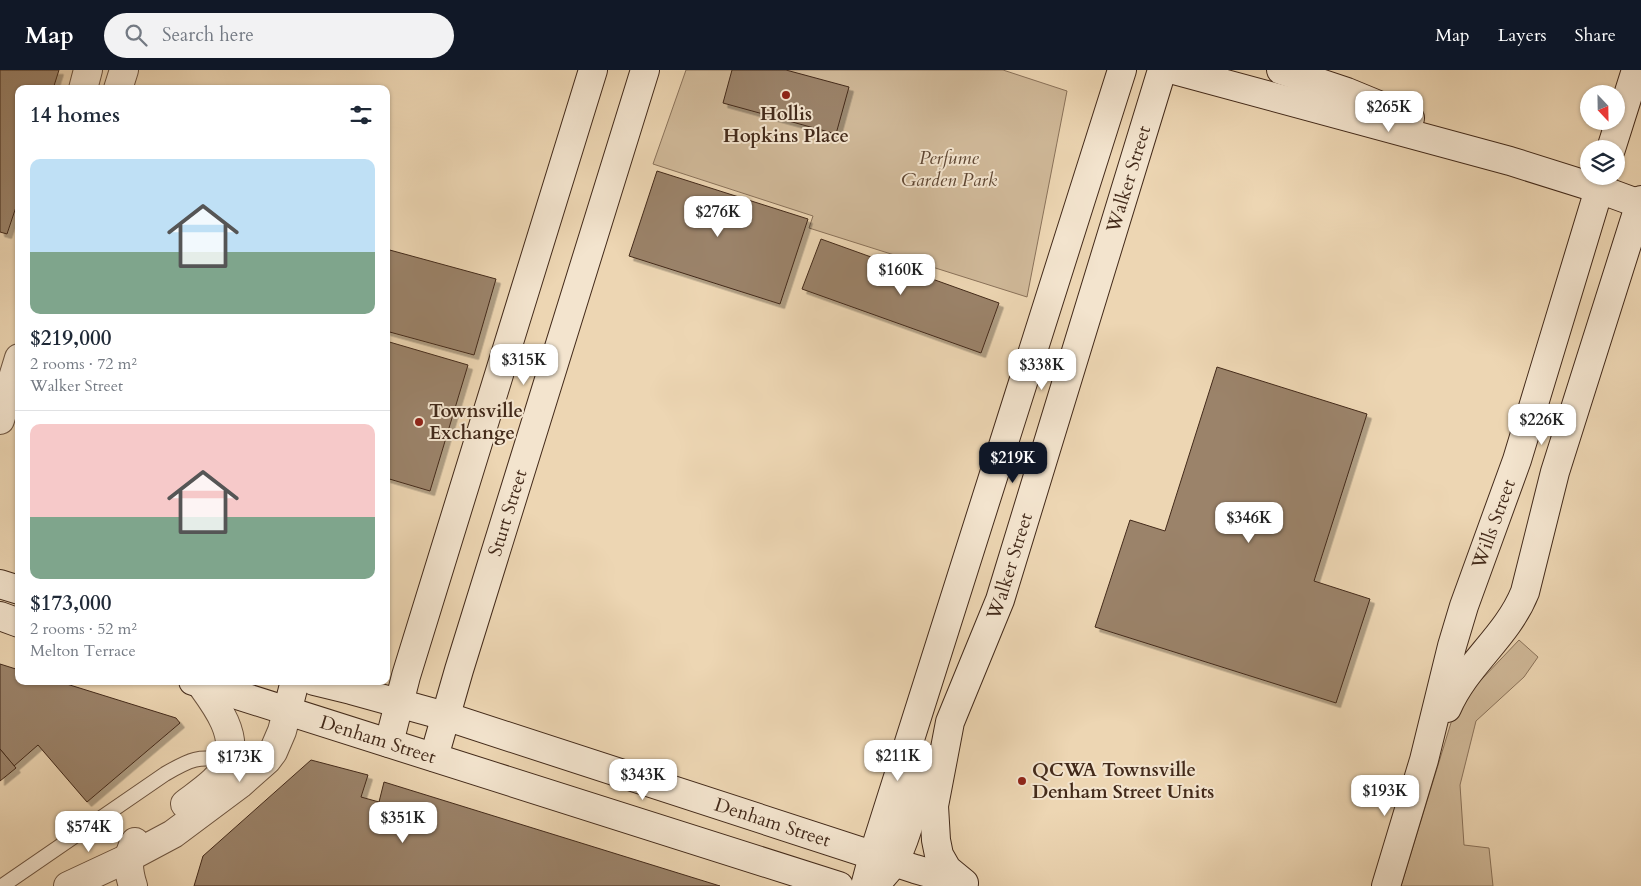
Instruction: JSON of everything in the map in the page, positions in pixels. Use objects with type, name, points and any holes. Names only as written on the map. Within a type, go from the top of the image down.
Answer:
[{"type":"main road","points":[[84,85],[88,70]]},
{"type":"main road","points":[[119,85],[124,70]]},
{"type":"main road","points":[[389,743],[398,702],[593,70]]},
{"type":"main road","name":"Sturt Street","points":[[434,757],[445,716],[645,70]]},
{"type":"main road","name":"Walker Street","points":[[865,886],[894,862],[1122,70]]},
{"type":"main road","name":"Walker Street","points":[[971,885],[947,869],[939,855],[936,840],[934,822],[936,797],[950,722],[1000,600],[1162,70]]},
{"type":"main road","points":[[1174,70],[1510,161],[1580,178]]},
{"type":"main road","points":[[1281,70],[1347,92],[1510,161]]},
{"type":"main road","points":[[1614,140],[1636,70]]},
{"type":"main road","name":"Wills Street","points":[[1386,886],[1424,760],[1452,646],[1464,606],[1516,460],[1600,185]]},
{"type":"main road","points":[[1605,185],[1641,203]]},
{"type":"main road","name":"Wills Street","points":[[1424,760],[1455,690],[1509,624],[1525,592],[1555,472],[1641,203]]},
{"type":"main road","points":[[0,420],[15,371]]},
{"type":"main road","points":[[1516,460],[1555,472]]},
{"type":"main road","points":[[0,584],[15,589]]},
{"type":"main road","points":[[1464,606],[1470,622],[1480,629],[1498,626],[1514,614]]},
{"type":"main road","points":[[0,616],[15,622]]},
{"type":"main road","points":[[198,685],[219,710],[227,730],[230,753],[236,771]]},
{"type":"main road","name":"Denham Street","points":[[205,685],[434,757],[809,881],[839,886]]},
{"type":"main road","points":[[68,886],[128,858],[173,834],[236,771],[267,760],[273,752],[282,731],[294,685]]},
{"type":"main road","name":"Denham Street","points":[[330,685],[445,716],[894,862],[971,885]]},
{"type":"main road","points":[[879,886],[893,877],[894,862],[922,779],[950,722]]},
{"type":"main road","points":[[128,858],[133,886]]},
{"type":"main road","points":[[872,886],[894,862]]},
{"type":"lane","points":[[2,886],[165,774],[189,760],[209,757],[236,771]]},
{"type":"green space","name":"Perfume Garden Park","points":[[686,70],[1003,70],[1067,91],[1027,297],[809,228],[813,216],[653,164]]},
{"type":"green space","points":[[1519,640],[1538,657],[1524,677],[1476,721],[1460,785],[1464,845],[1489,848],[1493,886],[1401,886],[1454,713],[1464,698]]},
{"type":"building","points":[[0,70],[59,70],[54,85],[15,85],[15,210],[7,234],[0,232]]},
{"type":"building","name":"Hollis Hopkins Place","points":[[732,70],[786,70],[849,87],[836,134],[723,103]]},
{"type":"building","points":[[657,171],[808,219],[780,304],[629,256]]},
{"type":"building","points":[[821,239],[999,303],[981,353],[802,289]]},
{"type":"building","points":[[390,250],[496,279],[474,355],[390,332]]},
{"type":"building","name":"Townsville Exchange","points":[[390,342],[468,365],[430,491],[390,479]]},
{"type":"building","points":[[1217,367],[1367,414],[1314,581],[1370,599],[1336,703],[1095,627],[1130,520],[1165,531]]},
{"type":"building","points":[[0,664],[15,669],[15,685],[70,685],[176,718],[180,723],[87,802],[38,745],[14,766],[0,749]]},
{"type":"building","points":[[0,749],[16,768],[0,781]]},
{"type":"building","points":[[311,760],[368,775],[361,797],[379,802],[384,782],[720,886],[194,886],[203,856]]},
{"type":"place","name":"Hollis Hopkins Place","points":[[786,95]]},
{"type":"place","name":"Townsville Exchange","points":[[419,422]]},
{"type":"place","name":"QCWA Townsville Denham Street Units","points":[[1022,781]]}]
